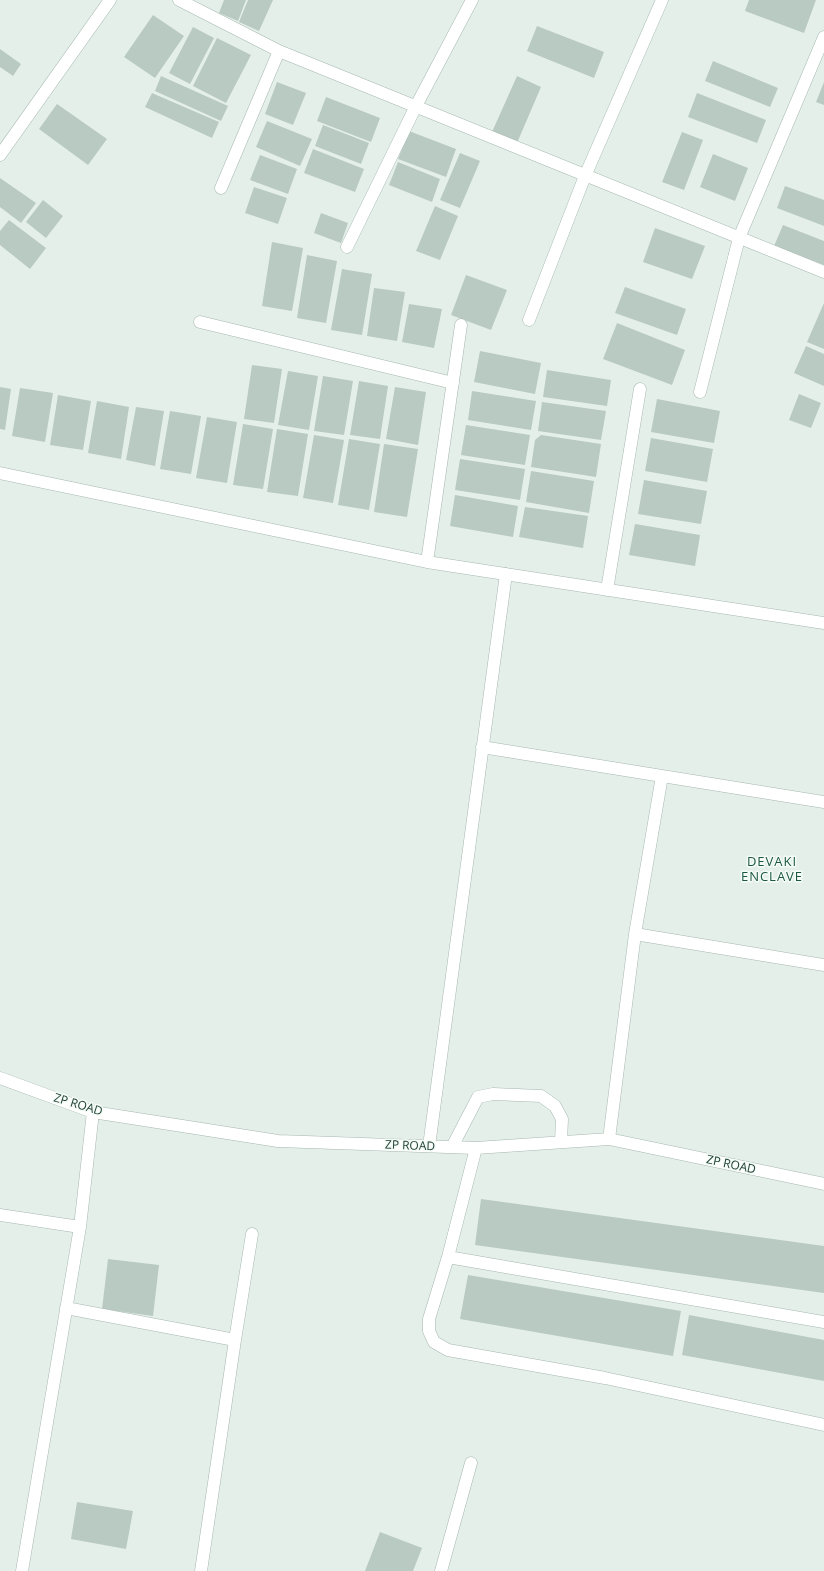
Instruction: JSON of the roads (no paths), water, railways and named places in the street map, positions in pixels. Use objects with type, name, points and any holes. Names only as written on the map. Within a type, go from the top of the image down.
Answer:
[{"type":"street","points":[[0,155],[110,0]]},
{"type":"street","points":[[179,0],[279,51],[824,272]]},
{"type":"street","points":[[347,247],[416,106],[472,0]]},
{"type":"street","points":[[529,320],[585,176],[662,0]]},
{"type":"street","points":[[700,392],[739,238],[824,36]]},
{"type":"street","points":[[221,188],[279,51]]},
{"type":"street","points":[[200,322],[453,383]]},
{"type":"street","points":[[427,562],[461,325]]},
{"type":"street","points":[[607,590],[640,390]]},
{"type":"street","points":[[0,473],[427,562],[824,623]]},
{"type":"street","points":[[429,1146],[506,574]]},
{"type":"street","points":[[482,747],[824,802]]},
{"type":"street","points":[[609,1139],[635,934],[662,776]]},
{"type":"street","points":[[635,934],[824,965]]},
{"type":"street","name":"ZP ROAD","points":[[0,1078],[93,1112],[278,1141],[476,1148],[609,1139],[824,1184]]},
{"type":"street","points":[[452,1147],[478,1097],[492,1094],[541,1096],[555,1106],[562,1119],[561,1142]]},
{"type":"street","points":[[22,1571],[80,1227],[93,1112]]},
{"type":"street","points":[[476,1148],[448,1257],[429,1319],[429,1331],[434,1342],[448,1350],[605,1378],[824,1425]]},
{"type":"street","points":[[0,1215],[80,1227]]},
{"type":"street","points":[[201,1571],[252,1234]]},
{"type":"street","points":[[448,1257],[824,1322]]},
{"type":"street","points":[[66,1308],[235,1340]]},
{"type":"street","points":[[441,1571],[471,1462]]},
{"type":"district","name":"DEVAKI ENCLAVE","points":[[772,870]]}]
